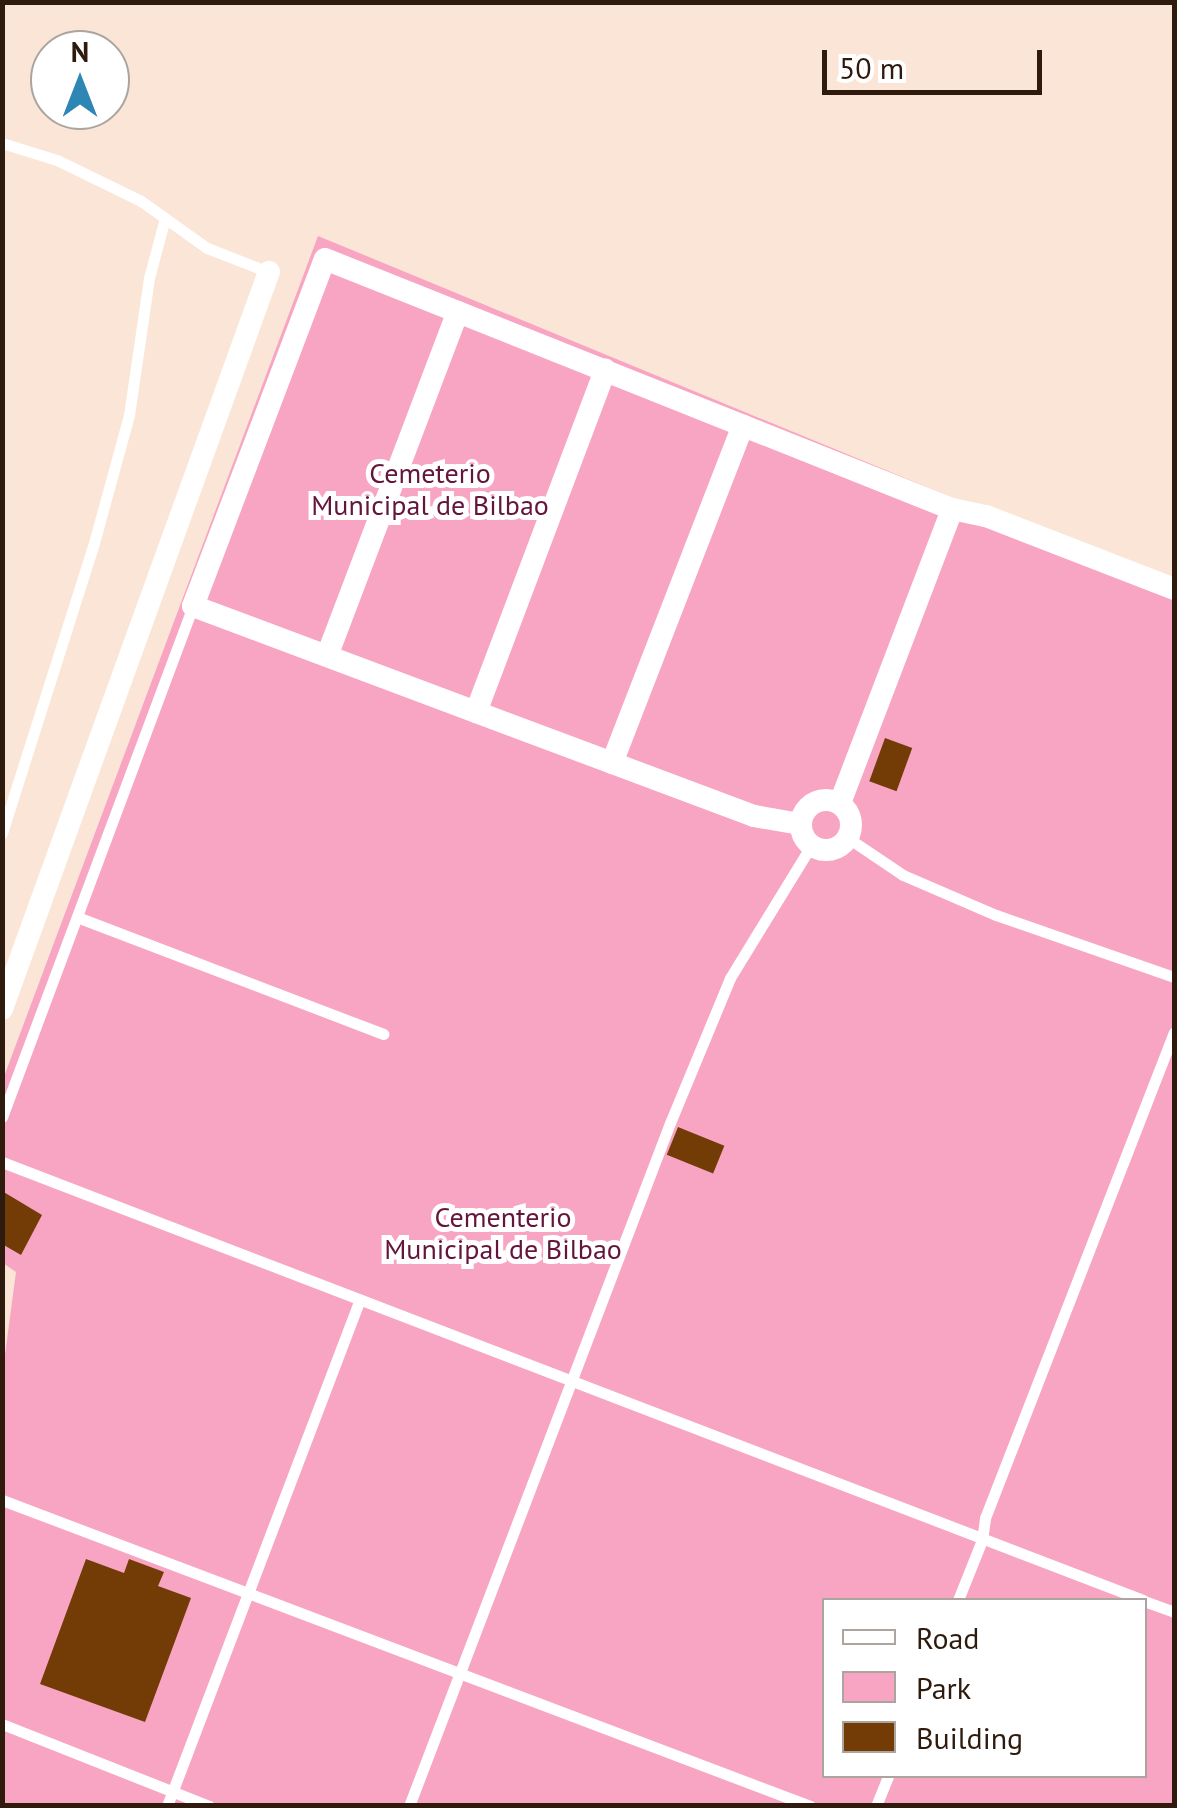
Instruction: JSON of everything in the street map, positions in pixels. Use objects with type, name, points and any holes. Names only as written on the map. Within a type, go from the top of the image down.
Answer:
[{"type":"street","points":[[800,824],[754,816],[193,606],[326,259],[952,509],[986,516],[1174,589]]},
{"type":"street","points":[[2,1009],[269,272]]},
{"type":"street","points":[[327,656],[458,312]]},
{"type":"street","points":[[476,712],[605,370]]},
{"type":"street","points":[[612,763],[744,426]]},
{"type":"street","points":[[840,803],[952,509]]},
{"type":"street","points":[[827,799],[840,803],[849,812],[848,838],[826,850],[811,846],[800,824],[814,802],[827,799]]},
{"type":"lane","points":[[2,143],[57,160],[141,201],[207,248],[269,272]]},
{"type":"lane","points":[[2,833],[94,544],[128,415],[149,278],[164,218]]},
{"type":"lane","points":[[2,1117],[193,606]]},
{"type":"lane","points":[[848,838],[903,874],[996,915],[1174,977]]},
{"type":"lane","points":[[409,1806],[670,1122],[730,978],[811,846]]},
{"type":"lane","points":[[77,917],[382,1034]]},
{"type":"lane","points":[[959,1598],[982,1540],[985,1518],[1174,1032]]},
{"type":"lane","points":[[2,1162],[1136,1598]]},
{"type":"lane","points":[[168,1806],[360,1299]]},
{"type":"lane","points":[[2,1500],[249,1590],[810,1806]]},
{"type":"lane","points":[[1147,1602],[1174,1612]]},
{"type":"lane","points":[[2,1724],[209,1806]]},
{"type":"lane","points":[[876,1806],[887,1778]]},
{"type":"green space","name":"Cementerio Municipal de Bilbao","points":[[318,236],[1174,589],[1174,1805],[3,1805],[2,1377],[16,1272],[3,1263],[2,1082]]},
{"type":"building","points":[[885,738],[912,748],[897,791],[869,781]]},
{"type":"building","points":[[678,1127],[724,1146],[713,1174],[667,1155]]},
{"type":"building","points":[[2,1191],[42,1215],[21,1255],[2,1244]]},
{"type":"building","points":[[86,1559],[124,1573],[129,1559],[164,1572],[158,1586],[191,1598],[145,1722],[40,1684]]},
{"type":"park label","name":"Cemeterio Municipal de Bilbao","points":[[430,489]]}]
